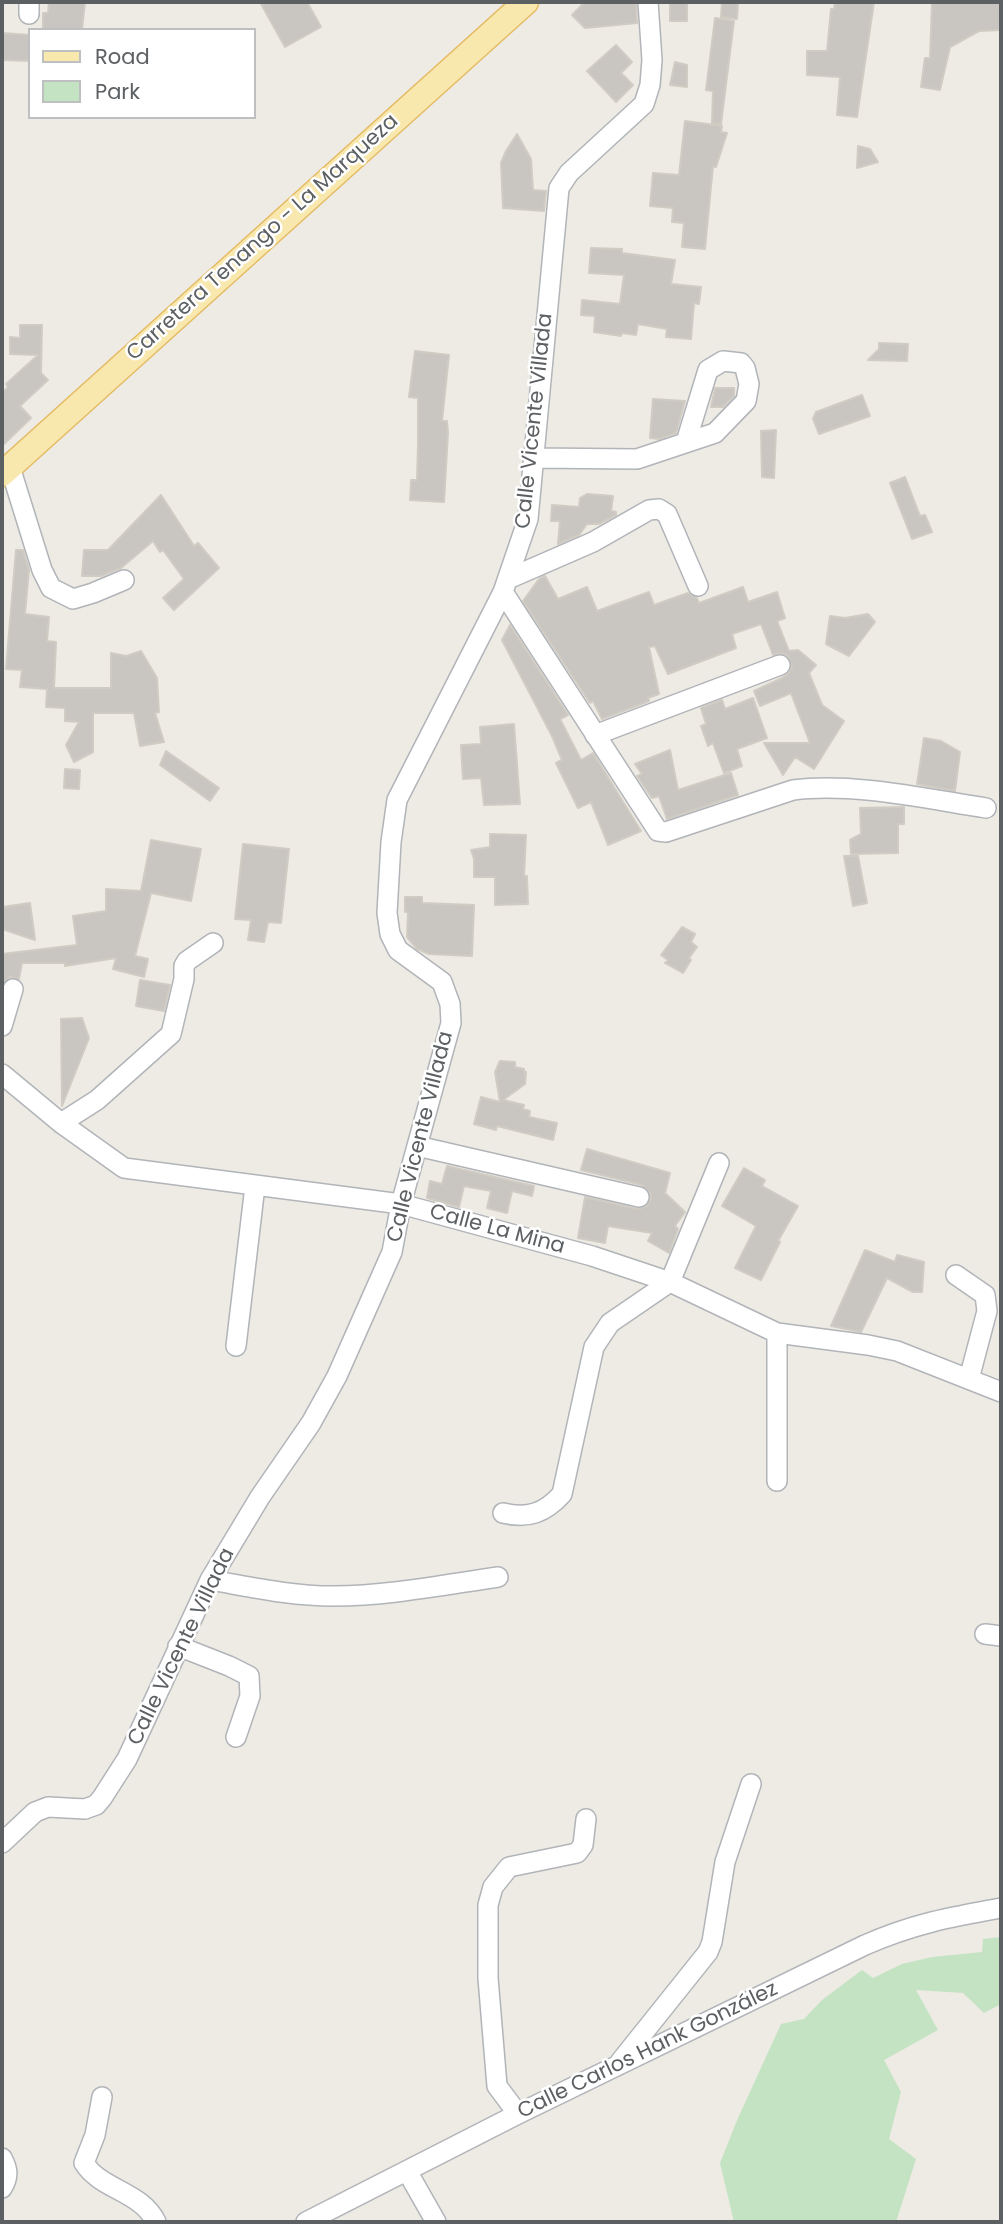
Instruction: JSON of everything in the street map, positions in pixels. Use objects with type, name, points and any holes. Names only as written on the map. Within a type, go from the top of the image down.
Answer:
[{"type":"main road","name":"Carretera Tenango - La Marqueza","points":[[6,471],[526,2]]},
{"type":"street","name":"Calle Vicente Villada","points":[[2,1843],[36,1812],[48,1807],[85,1809],[96,1805],[102,1798],[127,1759],[210,1580],[260,1497],[311,1423],[337,1376],[392,1252],[401,1205],[451,1023],[450,1004],[442,982],[398,950],[390,934],[387,913],[391,842],[397,800],[505,586],[528,519],[559,188],[569,173],[644,104],[650,85],[652,60],[648,2]]},
{"type":"street","points":[[534,458],[637,459],[686,442]]},
{"type":"street","points":[[6,471],[51,587],[73,599],[124,580]]},
{"type":"street","points":[[698,586],[667,514],[659,509],[649,510],[593,542],[505,586],[595,735],[652,824],[662,832],[806,788],[873,792],[986,808]]},
{"type":"street","points":[[595,735],[780,665]]},
{"type":"street","points":[[61,1123],[97,1100],[171,1034],[184,979],[184,966],[212,943]]},
{"type":"street","points":[[2,1026],[13,989]]},
{"type":"street","name":"Calle La Mina","points":[[2,1074],[61,1123],[124,1168],[401,1205],[592,1256],[670,1282],[777,1333],[897,1351],[1001,1392]]},
{"type":"street","points":[[417,1146],[639,1197]]},
{"type":"street","points":[[503,1513],[519,1517],[536,1514],[551,1506],[562,1494],[594,1347],[610,1323],[670,1282],[719,1163]]},
{"type":"street","points":[[236,1346],[255,1186]]},
{"type":"street","points":[[956,1275],[985,1295],[987,1311],[969,1379]]},
{"type":"street","points":[[777,1333],[777,1480]]},
{"type":"street","points":[[210,1580],[290,1594],[333,1596],[428,1589],[498,1577]]},
{"type":"street","points":[[178,1646],[229,1665],[249,1676],[250,1696],[236,1737]]},
{"type":"street","points":[[615,2068],[708,1952],[725,1862],[751,1784]]},
{"type":"street","points":[[519,2114],[497,2086],[488,1978],[488,1905],[493,1887],[509,1867],[577,1853],[583,1845],[586,1819]]},
{"type":"street","name":"Calle Carlos Hank González","points":[[306,2222],[864,1945],[930,1921],[1001,1908]]},
{"type":"street","points":[[102,2097],[95,2135],[84,2163],[91,2174],[146,2206],[156,2222]]},
{"type":"street","points":[[2,2158],[8,2176],[2,2188]]},
{"type":"street","points":[[407,2171],[436,2222]]},
{"type":"green space","points":[[1001,1937],[1001,2004],[984,2013],[963,1993],[916,1990],[938,2030],[884,2060],[901,2092],[889,2139],[916,2159],[896,2222],[734,2222],[720,2163],[781,2024],[804,2019],[822,2000],[862,1970],[873,1978],[902,1964],[932,1957],[982,1952],[983,1939]]},
{"type":"building","points":[[49,2],[85,2],[82,28],[43,28],[43,13],[48,13]]},
{"type":"building","points":[[260,2],[307,2],[321,27],[285,47]]},
{"type":"building","points":[[585,2],[636,2],[637,23],[585,28],[572,15]]},
{"type":"building","points":[[670,2],[687,2],[687,21],[670,21]]},
{"type":"building","points":[[722,2],[738,2],[737,19],[721,17]]},
{"type":"building","points":[[835,2],[874,2],[857,117],[837,115],[840,77],[807,75],[807,51],[827,51],[831,9],[834,9]]},
{"type":"building","points":[[932,2],[1001,2],[1001,30],[979,31],[950,47],[940,90],[921,87],[925,58],[930,58]]},
{"type":"building","points":[[715,18],[734,21],[721,124],[712,123],[713,91],[706,90]]},
{"type":"building","points":[[2,33],[28,35],[28,61],[2,60]]},
{"type":"building","points":[[616,45],[632,62],[621,73],[633,85],[616,102],[587,71]]},
{"type":"building","points":[[675,62],[687,65],[687,87],[670,85]]},
{"type":"building","points":[[685,121],[722,126],[721,132],[727,133],[716,167],[713,166],[705,249],[682,247],[684,223],[672,222],[673,208],[650,206],[653,173],[679,175]]},
{"type":"building","points":[[517,134],[531,159],[533,190],[546,191],[544,211],[503,208],[501,163]]},
{"type":"building","points":[[858,146],[870,149],[878,162],[857,168]]},
{"type":"building","points":[[591,248],[622,249],[622,253],[675,260],[671,284],[701,287],[699,304],[694,303],[691,339],[666,337],[667,329],[638,324],[636,335],[594,332],[595,316],[581,315],[582,300],[620,304],[624,275],[589,273]]},
{"type":"building","points":[[20,325],[42,325],[41,373],[48,380],[20,406],[31,418],[2,446],[2,393],[8,387],[6,384],[38,355],[10,354],[10,337],[20,338]]},
{"type":"building","points":[[879,343],[908,344],[907,361],[868,360],[879,349]]},
{"type":"building","points":[[415,351],[449,355],[442,421],[447,421],[448,433],[444,502],[410,500],[411,480],[417,480],[418,398],[409,397]]},
{"type":"building","points":[[715,388],[734,388],[734,396],[723,407],[711,407]]},
{"type":"building","points":[[862,395],[870,416],[819,434],[813,419],[816,412]]},
{"type":"building","points":[[653,399],[685,401],[676,433],[659,439],[650,438]]},
{"type":"building","points":[[776,430],[774,478],[762,477],[761,431]]},
{"type":"building","points":[[905,477],[920,516],[925,515],[932,532],[912,539],[890,483]]},
{"type":"building","points":[[587,494],[613,496],[611,511],[616,512],[616,515],[599,524],[587,524],[579,535],[558,544],[560,521],[551,521],[552,505],[579,507],[580,498]]},
{"type":"building","points":[[161,495],[194,546],[198,543],[219,568],[174,610],[163,598],[184,579],[153,541],[121,568],[101,576],[82,576],[84,550],[108,550]]},
{"type":"building","points":[[16,550],[23,550],[29,570],[25,614],[49,617],[47,641],[56,642],[54,688],[111,688],[111,653],[126,656],[141,651],[157,678],[159,712],[155,713],[164,742],[140,746],[134,713],[93,713],[93,752],[74,762],[66,745],[79,722],[65,721],[65,708],[46,707],[47,689],[20,687],[22,670],[6,669]]},
{"type":"building","points":[[545,576],[558,599],[587,587],[597,611],[649,592],[654,605],[688,593],[697,598],[699,603],[743,587],[748,602],[777,592],[785,618],[777,621],[789,651],[798,650],[816,665],[809,673],[822,705],[844,721],[814,769],[795,757],[783,775],[764,743],[810,743],[791,693],[760,706],[754,691],[782,678],[789,673],[792,666],[787,655],[773,655],[761,624],[732,634],[736,648],[668,674],[655,646],[649,647],[659,694],[648,698],[649,701],[602,719],[593,701],[590,703],[523,601],[539,579]]},
{"type":"building","points":[[868,614],[875,622],[849,656],[826,644],[830,616],[845,618]]},
{"type":"building","points":[[510,625],[568,715],[560,719],[581,760],[593,753],[641,831],[608,845],[591,802],[578,808],[556,763],[562,760],[552,736],[502,640]]},
{"type":"building","points":[[753,698],[767,738],[737,749],[742,766],[724,773],[713,743],[708,746],[701,726],[706,724],[701,708],[722,700],[725,709]]},
{"type":"building","points":[[514,724],[520,804],[484,805],[481,778],[463,779],[461,745],[481,744],[480,727]]},
{"type":"building","points":[[924,738],[941,741],[960,752],[955,791],[917,784]]},
{"type":"building","points":[[670,750],[678,790],[731,773],[738,795],[667,819],[659,796],[652,798],[637,776],[642,774],[635,764]]},
{"type":"building","points":[[166,751],[219,788],[210,801],[160,765]]},
{"type":"building","points":[[65,769],[80,770],[79,789],[64,788]]},
{"type":"building","points":[[904,807],[904,824],[898,824],[898,853],[851,854],[850,840],[861,834],[860,808]]},
{"type":"building","points":[[490,834],[526,835],[524,876],[527,876],[528,904],[495,905],[495,877],[474,877],[471,850],[490,847]]},
{"type":"building","points":[[151,840],[201,849],[191,901],[151,893],[135,956],[148,959],[144,977],[113,969],[116,958],[65,966],[65,963],[22,963],[19,979],[10,977],[2,985],[2,954],[77,945],[73,916],[106,911],[106,889],[141,891]]},
{"type":"building","points":[[243,844],[289,849],[281,923],[268,922],[264,942],[248,940],[251,920],[235,919]]},
{"type":"building","points":[[844,856],[858,856],[867,903],[853,906]]},
{"type":"building","points":[[405,897],[422,897],[422,903],[474,905],[472,956],[429,954],[417,949],[407,937],[408,912],[405,912]]},
{"type":"building","points":[[30,903],[35,940],[2,929],[2,907]]},
{"type":"building","points":[[682,927],[695,934],[691,942],[697,947],[683,973],[665,963],[668,960],[661,955]]},
{"type":"building","points":[[140,980],[170,985],[164,1011],[136,1006]]},
{"type":"building","points":[[82,1018],[89,1038],[62,1106],[61,1019]]},
{"type":"building","points":[[500,1061],[515,1062],[515,1067],[526,1072],[525,1084],[503,1100],[524,1105],[523,1109],[530,1111],[529,1117],[557,1123],[553,1140],[497,1126],[496,1130],[474,1124],[481,1097],[500,1102],[495,1072]]},
{"type":"building","points":[[587,1149],[670,1173],[665,1193],[685,1212],[675,1226],[678,1229],[669,1253],[648,1241],[652,1233],[608,1226],[605,1243],[578,1238],[585,1197],[637,1209],[647,1206],[651,1199],[650,1193],[642,1185],[581,1170]]},
{"type":"building","points":[[447,1166],[534,1186],[532,1196],[512,1191],[507,1213],[487,1208],[491,1191],[464,1186],[459,1207],[427,1198],[430,1181],[442,1184]]},
{"type":"building","points":[[744,1168],[765,1180],[762,1186],[798,1206],[778,1241],[780,1242],[761,1280],[735,1268],[756,1226],[722,1206]]},
{"type":"building","points":[[865,1250],[895,1262],[897,1255],[924,1262],[922,1292],[913,1292],[887,1278],[861,1332],[831,1326]]}]
